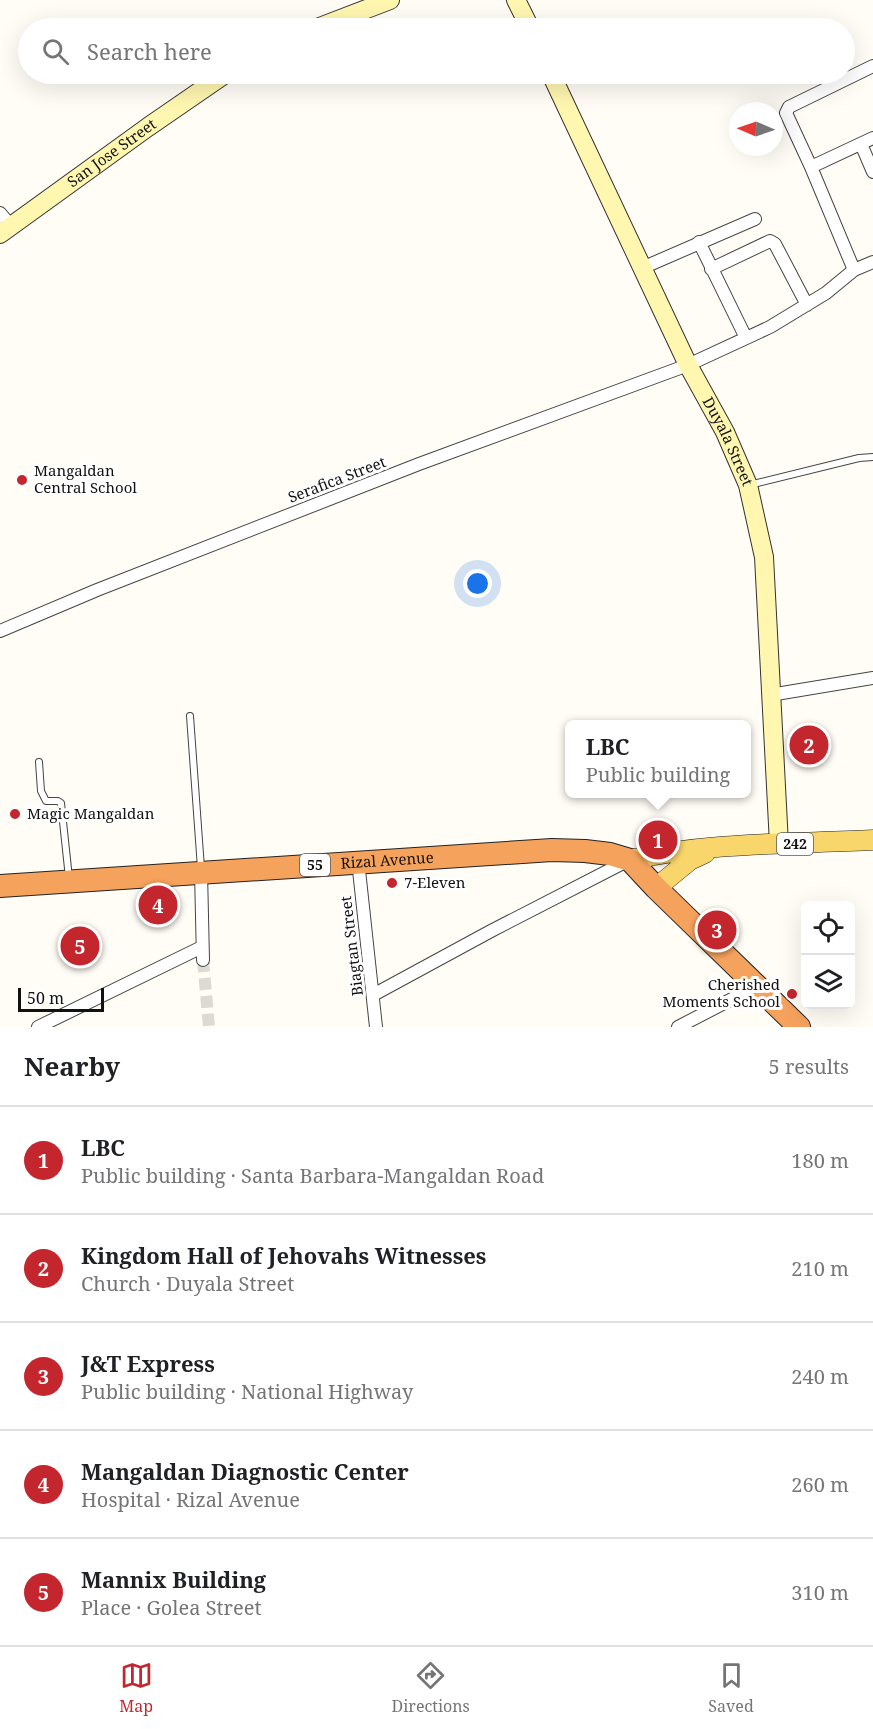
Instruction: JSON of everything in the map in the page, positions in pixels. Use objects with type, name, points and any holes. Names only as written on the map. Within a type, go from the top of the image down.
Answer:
[{"type":"highway","name":"Rizal Avenue","points":[[0,886],[552,850],[610,854],[630,860]]},
{"type":"highway","points":[[630,860],[799,1027]]},
{"type":"main road","name":"242","points":[[630,860],[657,854],[717,847],[873,840]]},
{"type":"main road","name":"242","points":[[656,888],[690,860],[717,847]]},
{"type":"street","points":[[343,18],[390,0]]},
{"type":"street","points":[[516,0],[525,18]]},
{"type":"street","points":[[855,75],[873,66]]},
{"type":"street","name":"San Jose Street","points":[[4,224],[210,84]]},
{"type":"street","name":"Duyala Street","points":[[556,84],[688,365],[724,432],[748,485],[764,557],[779,844]]},
{"type":"street","points":[[837,84],[786,110],[786,117],[811,166],[854,270]]},
{"type":"street","points":[[811,166],[873,138]]},
{"type":"street","points":[[861,144],[873,172]]},
{"type":"street","points":[[642,268],[755,219]]},
{"type":"street","points":[[711,268],[770,241],[775,244],[807,305]]},
{"type":"street","points":[[699,242],[746,338]]},
{"type":"street","name":"Serafica Street","points":[[0,631],[97,590],[419,464],[688,365],[746,338],[807,305],[854,270],[873,262]]},
{"type":"street","points":[[770,695],[873,678]]},
{"type":"street","points":[[373,995],[630,860]]},
{"type":"street","name":"Biagtan Street","points":[[357,861],[376,1027]]},
{"type":"street","points":[[201,872],[203,960]]},
{"type":"street","points":[[38,1027],[202,947]]},
{"type":"street","points":[[678,1027],[757,986]]},
{"type":"lane","points":[[748,485],[859,458],[873,457]]},
{"type":"lane","points":[[190,716],[201,872]]},
{"type":"lane","points":[[39,762],[41,791],[46,801],[61,803],[70,882]]},
{"type":"tunnel","points":[[203,960],[209,1027]]},
{"type":"place","name":"Mangaldan Central School","points":[[22,480]]},
{"type":"place","name":"Kingdom Hall of Jehovahs Witnesses","points":[[809,745]]},
{"type":"place","name":"Magic Mangaldan","points":[[15,814]]},
{"type":"place","name":"LBC","points":[[658,840]]},
{"type":"place","name":"7-Eleven","points":[[392,883]]},
{"type":"place","name":"Mangaldan Diagnostic Center","points":[[158,905]]},
{"type":"place","name":"J&T Express","points":[[717,930]]},
{"type":"place","name":"Mannix Building","points":[[80,946]]},
{"type":"place","name":"Cherished Moments School","points":[[792,994]]}]
